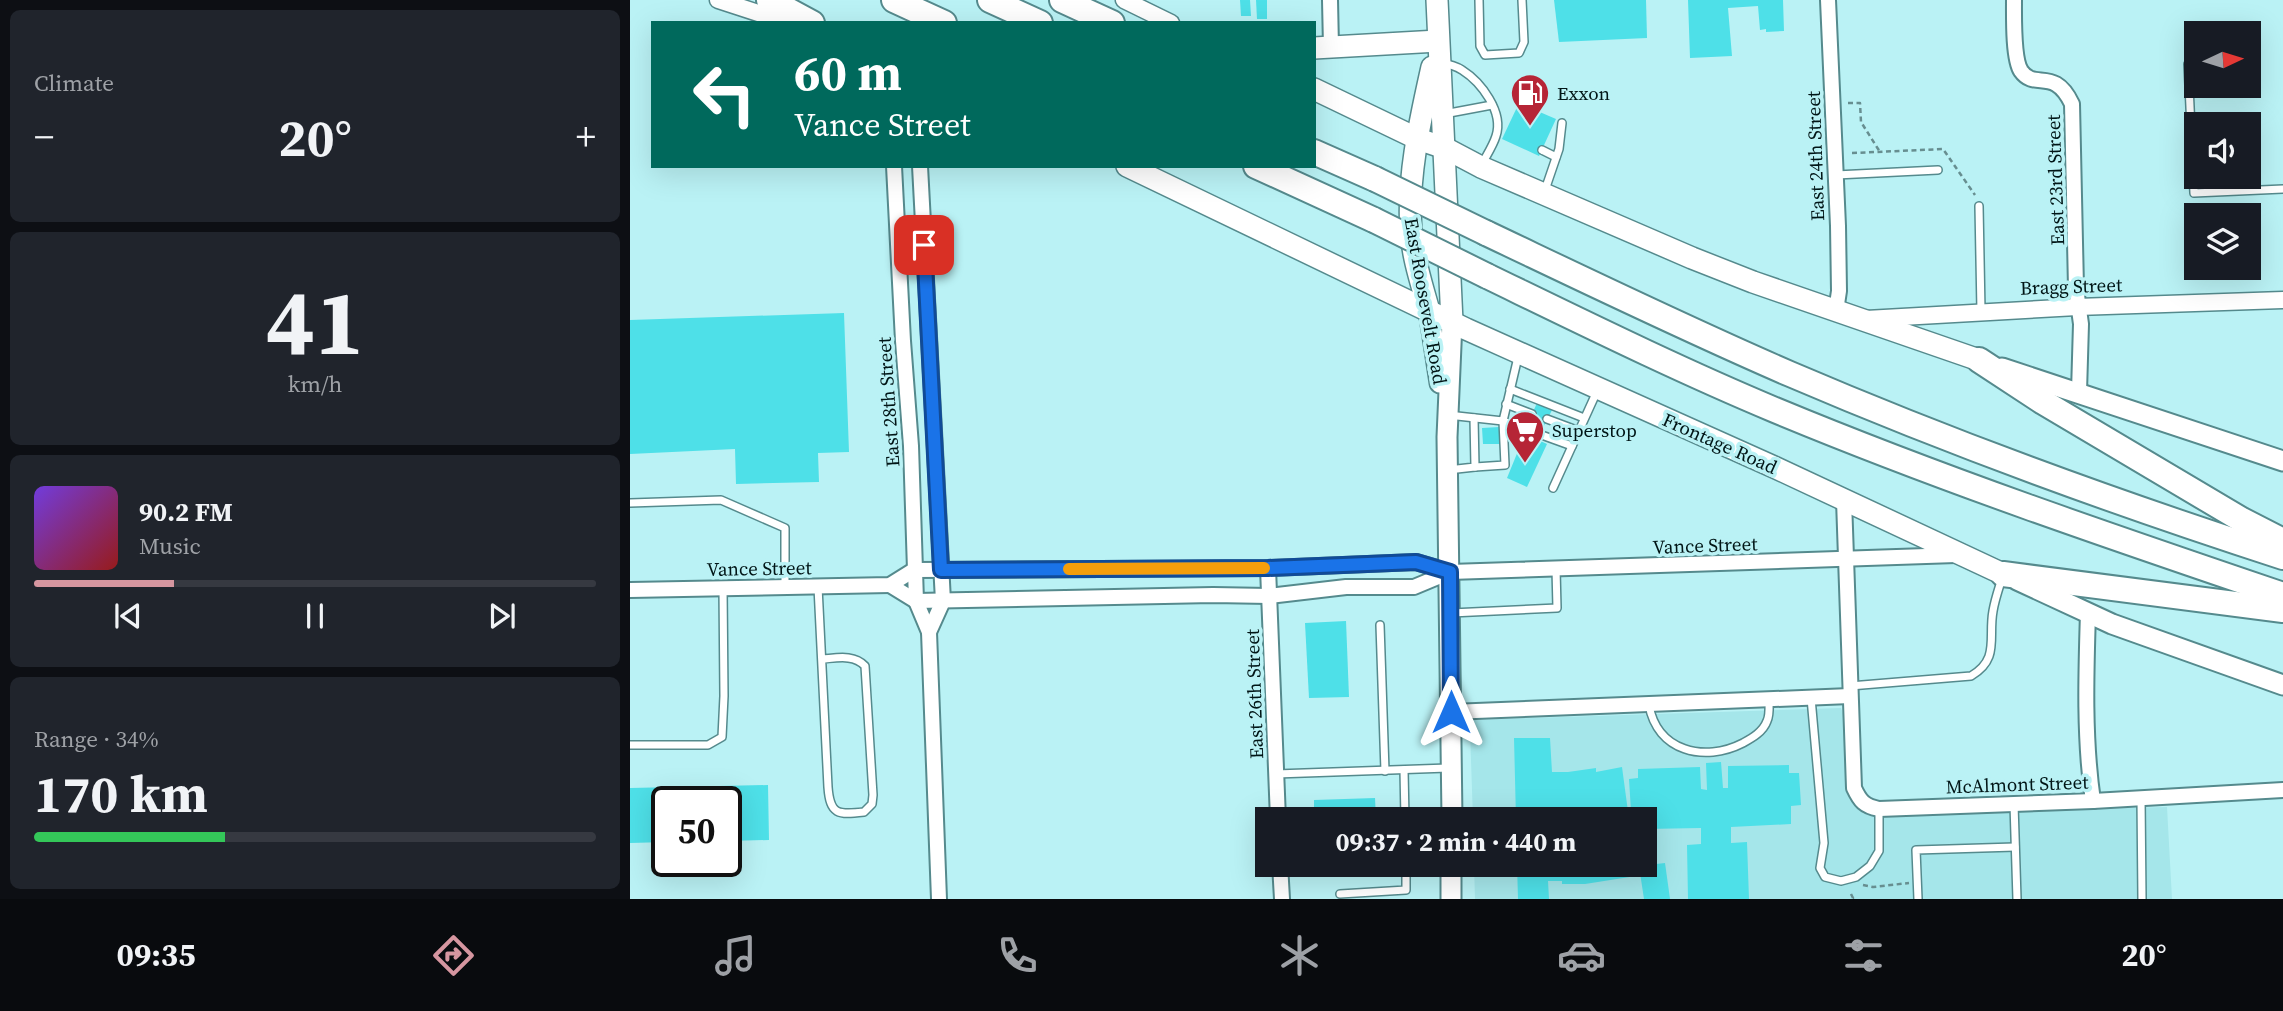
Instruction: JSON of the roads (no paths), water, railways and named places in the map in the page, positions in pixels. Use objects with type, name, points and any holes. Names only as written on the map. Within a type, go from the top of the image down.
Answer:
[{"type":"highway","points":[[769,0],[808,21]]},
{"type":"highway","points":[[894,0],[940,21]]},
{"type":"highway","points":[[990,0],[1036,21]]},
{"type":"highway","points":[[1062,0],[1108,21]]},
{"type":"highway","points":[[1316,153],[1711,339],[1872,408],[2038,473],[2283,557]]},
{"type":"highway","points":[[1260,168],[1374,220],[1676,367],[1776,410],[2047,514],[2283,595]]},
{"type":"highway","points":[[1979,360],[2043,402],[2242,520],[2283,541]]},
{"type":"highway","points":[[2003,573],[2283,610]]},
{"type":"main road","name":"East Roosevelt Road","points":[[1437,0],[1437,55],[1446,148],[1452,322],[1447,437],[1452,807]]},
{"type":"main road","points":[[1323,47],[1437,55]]},
{"type":"main road","name":"East Roosevelt Road","points":[[1437,55],[1418,139],[1411,186],[1411,231],[1415,261],[1436,349],[1447,437]]},
{"type":"main road","points":[[1316,90],[1418,139],[1446,148],[1481,167],[1692,258],[1836,311],[2283,461]]},
{"type":"main road","name":"Frontage Road","points":[[1131,168],[1452,322],[2088,614],[2283,685]]},
{"type":"main road","points":[[1451,877],[1451,899]]},
{"type":"street","points":[[718,0],[783,21]]},
{"type":"street","points":[[1124,0],[1167,21]]},
{"type":"street","points":[[1323,47],[1330,0]]},
{"type":"street","name":"East 24th Street","points":[[1828,0],[1839,291],[1836,311]]},
{"type":"street","name":"East 23rd Street","points":[[2014,0],[2015,42],[2021,72],[2034,80],[2051,80],[2068,96],[2072,104],[2077,307],[2081,324],[2079,392]]},
{"type":"street","name":"East 28th Street","points":[[894,168],[911,446],[916,601],[929,632],[939,899]]},
{"type":"street","name":"East 28th Street","points":[[920,168],[943,601],[929,632]]},
{"type":"street","name":"Bragg Street","points":[[1860,319],[1981,311],[2283,300]]},
{"type":"street","points":[[1844,500],[1854,788],[1861,802],[1879,808]]},
{"type":"street","name":"Vance Street","points":[[914,570],[1268,568],[1416,562],[1450,572],[1961,555]]},
{"type":"street","name":"East 26th Street","points":[[1268,568],[1277,807]]},
{"type":"street","points":[[914,570],[890,585],[916,601]]},
{"type":"street","name":"Vance Street","points":[[916,601],[1269,596],[1346,587],[1415,587],[1450,572]]},
{"type":"street","name":"Vance Street","points":[[630,590],[890,585]]},
{"type":"street","points":[[2088,614],[2086,672],[2093,801]]},
{"type":"street","points":[[1451,712],[1811,698],[1850,691]]},
{"type":"street","name":"McAlmont Street","points":[[1879,808],[2093,801],[2283,790]]},
{"type":"street","points":[[1281,877],[1282,899]]},
{"type":"lane","points":[[1479,0],[1480,46],[1485,55],[1519,53],[1524,42],[1522,0]]},
{"type":"lane","points":[[1437,55],[1475,80],[1492,105],[1500,135],[1481,167]]},
{"type":"lane","points":[[2190,98],[2194,193],[2283,189]]},
{"type":"lane","points":[[1443,114],[1492,105]]},
{"type":"lane","points":[[1544,194],[1556,157],[1562,123]]},
{"type":"lane","points":[[1542,150],[1556,157]]},
{"type":"lane","points":[[1836,175],[1938,170]]},
{"type":"lane","points":[[1979,205],[1981,311]]},
{"type":"lane","points":[[1448,470],[1504,465],[1503,421],[1519,353]]},
{"type":"lane","points":[[1553,488],[1598,388]]},
{"type":"lane","points":[[1510,389],[1584,418]]},
{"type":"lane","points":[[1506,404],[1532,414]]},
{"type":"lane","points":[[1448,415],[1503,421],[1572,446]]},
{"type":"lane","points":[[1474,418],[1475,467]]},
{"type":"lane","points":[[1547,419],[1579,431]]},
{"type":"lane","points":[[630,503],[720,500],[785,528],[785,587]]},
{"type":"lane","points":[[1450,613],[1556,608],[1556,569]]},
{"type":"lane","points":[[1850,691],[1971,676],[1984,668],[1992,639],[1992,612],[2003,573]]},
{"type":"lane","points":[[818,587],[829,799],[834,810],[839,812],[864,811],[872,804],[873,795],[865,666],[859,660],[851,658],[822,659]]},
{"type":"lane","points":[[630,746],[708,745],[722,737],[723,588]]},
{"type":"lane","points":[[1380,625],[1385,771]]},
{"type":"lane","points":[[1811,698],[1824,843],[1820,868],[1825,877],[1842,881],[1856,877],[1870,866],[1879,851],[1879,808]]},
{"type":"lane","points":[[1649,705],[1651,720],[1666,738],[1694,751],[1718,752],[1731,749],[1759,732],[1768,719],[1769,700]]},
{"type":"lane","points":[[1276,774],[1452,768]]},
{"type":"lane","points":[[1404,770],[1405,807]]},
{"type":"lane","points":[[2141,798],[2142,899]]},
{"type":"lane","points":[[2014,804],[2017,899]]},
{"type":"lane","points":[[1918,899],[1916,850],[2015,847]]},
{"type":"lane","points":[[1340,894],[1406,890],[1406,877]]},
{"type":"place","name":"Exxon","points":[[1530,127]]},
{"type":"place","name":"Superstop","points":[[1525,464]]}]
